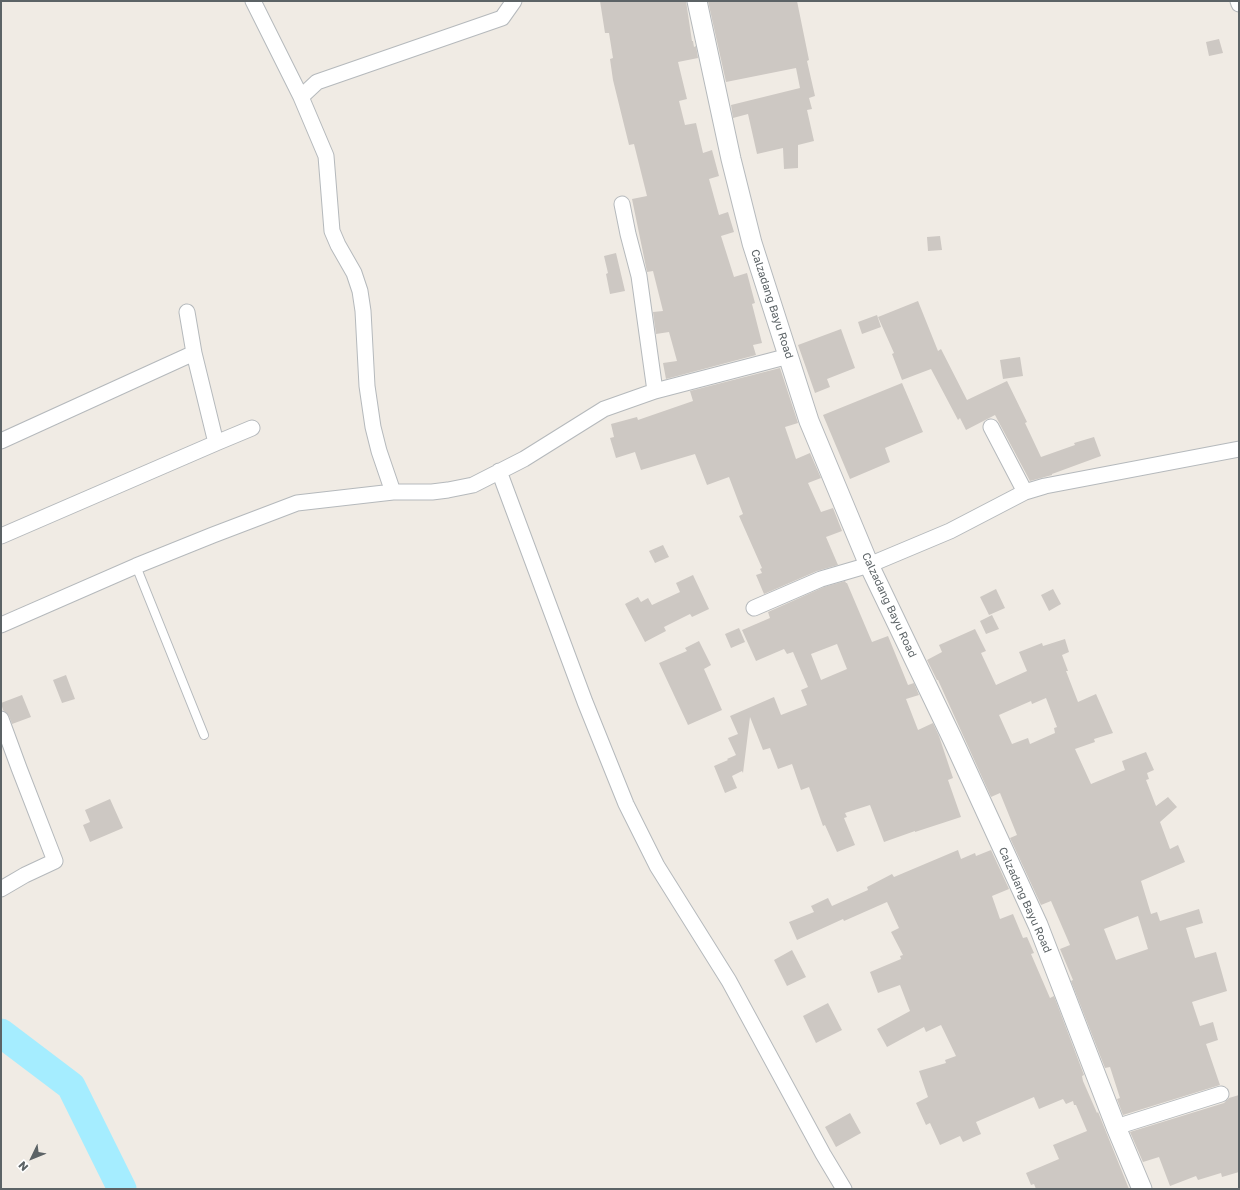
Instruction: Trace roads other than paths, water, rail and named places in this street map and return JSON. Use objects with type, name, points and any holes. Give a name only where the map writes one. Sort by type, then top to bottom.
[{"type":"street","points":[[253,1],[301,97],[326,156],[332,231],[354,274],[360,291],[363,311],[367,386],[373,427],[379,451],[393,492]]},
{"type":"street","points":[[301,97],[317,82],[502,18],[514,1]]},
{"type":"street","name":"Calzadang Bayu Road","points":[[697,1],[731,159],[752,244],[809,421],[869,565],[952,738],[1038,926],[1116,1127],[1142,1189]]},
{"type":"street","points":[[622,204],[639,276],[655,391]]},
{"type":"street","points":[[187,312],[194,353],[216,444]]},
{"type":"street","points":[[1,441],[194,353]]},
{"type":"street","points":[[1,625],[136,566],[297,503],[393,492],[411,493],[448,490],[473,485],[524,459],[604,409],[655,391],[789,356]]},
{"type":"street","points":[[991,427],[1025,492]]},
{"type":"street","points":[[1,536],[252,428]]},
{"type":"street","points":[[754,608],[821,579],[869,565],[950,531],[1025,492],[1046,486],[1239,449]]},
{"type":"street","points":[[499,471],[585,702],[626,804],[657,866],[729,982],[823,1154],[844,1189]]},
{"type":"street","points":[[1,719],[55,861],[25,875],[1,889]]},
{"type":"street","points":[[1116,1127],[1221,1094]]},
{"type":"lane","points":[[136,566],[204,734]]},
{"type":"waterway","points":[[1,1033],[71,1086],[122,1189]]}]
